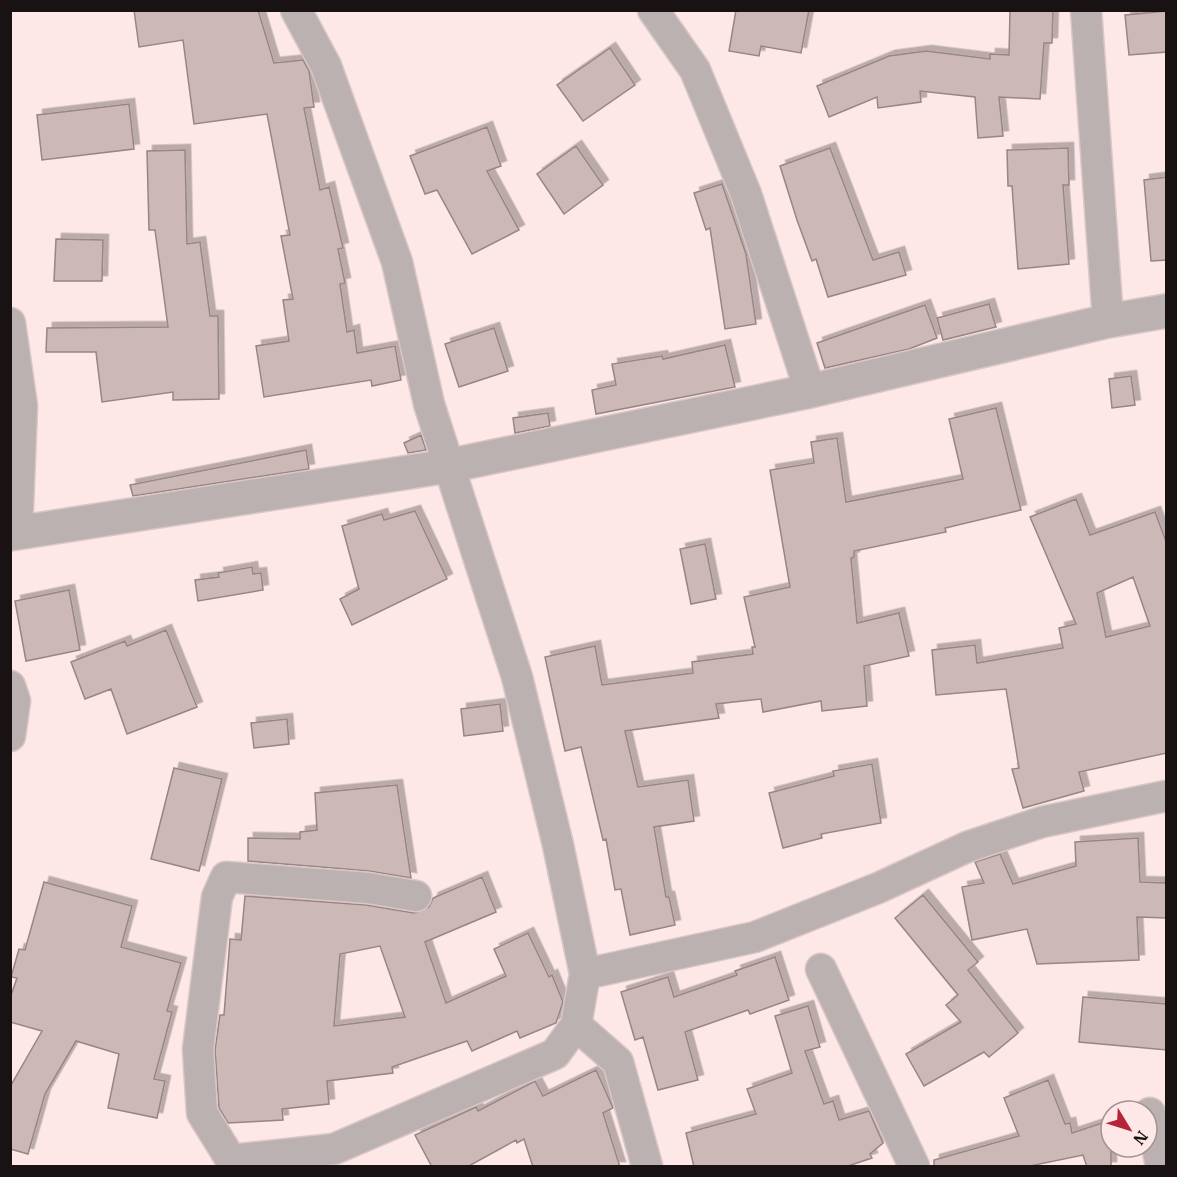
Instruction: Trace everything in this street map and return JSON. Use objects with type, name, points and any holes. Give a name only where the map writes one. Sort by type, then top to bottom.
[{"type":"street","points":[[296,10],[326,66],[397,262],[429,404],[517,677],[558,845],[585,974],[576,1026],[555,1054],[334,1149],[231,1160],[202,1113],[198,1049],[217,897],[226,877],[369,888],[416,896]]},
{"type":"street","points":[[653,10],[695,70],[742,183],[810,391]]},
{"type":"street","points":[[1086,10],[1108,321]]},
{"type":"street","points":[[10,323],[22,406],[14,533],[448,466],[810,391],[1108,321],[1167,311]]},
{"type":"street","points":[[10,686],[15,700],[10,736]]},
{"type":"street","points":[[585,974],[755,937],[878,888],[967,847],[1042,822],[1167,796]]},
{"type":"street","points":[[821,969],[914,1167]]},
{"type":"street","points":[[576,1026],[618,1062],[646,1167]]},
{"type":"building","points":[[134,10],[258,10],[274,63],[303,60],[309,71],[314,107],[304,108],[320,190],[329,187],[343,248],[338,249],[345,283],[340,284],[347,332],[354,330],[357,353],[395,346],[401,380],[372,386],[371,380],[264,397],[256,346],[289,341],[283,300],[293,299],[281,236],[290,235],[267,114],[194,124],[183,40],[139,47]]},
{"type":"building","points":[[736,10],[809,10],[801,53],[761,46],[759,56],[729,51]]},
{"type":"building","points":[[1010,10],[1053,10],[1052,43],[1044,43],[1040,99],[999,97],[1003,136],[978,138],[975,97],[920,91],[921,102],[878,108],[877,97],[829,117],[817,86],[889,56],[926,51],[990,59],[990,54],[1009,55]]},
{"type":"building","points":[[1167,11],[1167,52],[1129,55],[1125,15]]},
{"type":"building","points":[[610,48],[635,85],[583,121],[557,85]]},
{"type":"building","points":[[129,104],[134,149],[42,160],[37,115]]},
{"type":"building","points":[[487,127],[501,166],[487,171],[519,230],[472,254],[437,190],[425,194],[410,156]]},
{"type":"building","points":[[576,146],[603,185],[564,214],[537,174]]},
{"type":"building","points":[[830,148],[873,260],[899,252],[906,275],[828,297],[816,259],[812,261],[780,166]]},
{"type":"building","points":[[1068,148],[1069,185],[1063,185],[1069,264],[1018,269],[1012,186],[1008,186],[1007,150]]},
{"type":"building","points":[[185,150],[187,244],[200,242],[210,316],[218,316],[219,399],[173,400],[173,392],[102,402],[96,352],[46,352],[47,328],[168,327],[155,230],[149,230],[147,151]]},
{"type":"building","points":[[1167,177],[1167,260],[1151,261],[1144,180]]},
{"type":"building","points":[[722,184],[746,254],[756,324],[725,329],[710,228],[706,230],[694,193]]},
{"type":"building","points":[[56,239],[103,240],[102,281],[54,281]]},
{"type":"building","points":[[989,304],[996,327],[943,340],[937,318]]},
{"type":"building","points":[[925,305],[937,338],[909,349],[825,368],[817,343]]},
{"type":"building","points":[[494,328],[508,371],[459,387],[445,344]]},
{"type":"building","points":[[725,345],[735,387],[596,414],[592,390],[616,385],[612,364],[662,356],[663,359]]},
{"type":"building","points":[[1131,376],[1135,405],[1112,408],[1109,379]]},
{"type":"building","points":[[996,408],[1021,510],[945,528],[946,532],[854,551],[854,557],[851,558],[857,623],[899,613],[909,656],[864,666],[867,706],[822,711],[821,701],[763,712],[761,699],[716,704],[719,718],[625,731],[638,787],[688,780],[694,821],[654,827],[666,897],[669,897],[675,925],[630,935],[621,889],[615,890],[606,839],[603,840],[581,747],[565,751],[545,657],[595,646],[602,685],[693,673],[692,662],[753,654],[752,647],[755,647],[744,597],[790,587],[770,470],[814,463],[811,442],[837,438],[846,502],[963,479],[949,419]]},
{"type":"building","points":[[548,413],[550,426],[515,433],[513,418]]},
{"type":"building","points":[[421,435],[426,450],[408,453],[404,443]]},
{"type":"building","points":[[306,450],[309,469],[133,496],[130,485]]},
{"type":"building","points":[[1076,499],[1090,535],[1155,512],[1167,544],[1167,753],[1079,772],[1084,791],[1023,808],[1012,769],[1019,768],[1006,689],[936,695],[932,650],[975,645],[977,663],[1063,648],[1059,628],[1076,624],[1030,517]],"holes":[[[1133,577],[1150,626],[1106,637],[1097,593]]]},
{"type":"building","points":[[415,511],[447,579],[352,625],[340,599],[359,589],[342,526],[382,514],[384,520]]},
{"type":"building","points":[[705,544],[716,599],[691,604],[680,549]]},
{"type":"building","points":[[252,567],[253,574],[261,573],[263,590],[198,601],[195,580],[219,577],[218,573]]},
{"type":"building","points":[[69,590],[80,650],[26,661],[15,601]]},
{"type":"building","points":[[166,630],[197,707],[127,734],[111,689],[85,699],[71,662],[125,641],[127,646]]},
{"type":"building","points":[[500,704],[503,731],[464,736],[461,709]]},
{"type":"building","points":[[287,719],[289,744],[254,748],[251,723]]},
{"type":"building","points":[[872,764],[881,823],[821,834],[822,838],[783,848],[769,793],[834,776],[833,771]]},
{"type":"building","points":[[174,768],[222,779],[199,871],[151,859]]},
{"type":"building","points":[[397,785],[411,878],[369,871],[248,861],[248,838],[300,839],[300,832],[317,830],[315,793]]},
{"type":"building","points":[[1138,838],[1140,882],[1167,883],[1167,918],[1137,917],[1139,960],[1037,964],[1027,929],[972,940],[962,887],[984,883],[975,862],[1000,854],[1013,884],[1076,866],[1075,842]]},
{"type":"building","points":[[482,877],[496,912],[425,942],[446,1003],[506,976],[494,949],[528,933],[549,977],[552,975],[563,1002],[556,1023],[520,1038],[517,1031],[472,1051],[467,1041],[392,1067],[393,1073],[327,1081],[329,1104],[282,1109],[283,1120],[228,1123],[219,1108],[215,1050],[220,1015],[224,1015],[230,939],[241,940],[245,896],[366,905],[414,913],[429,907],[433,898]],"holes":[[[380,946],[405,1017],[334,1026],[340,954]]]},
{"type":"building","points":[[44,882],[132,906],[121,947],[181,963],[167,1011],[172,1012],[154,1079],[165,1081],[157,1118],[108,1108],[119,1054],[76,1041],[45,1094],[28,1154],[10,1149],[10,1087],[42,1031],[10,1022],[10,998],[17,978],[11,977],[19,949],[25,950]]},
{"type":"building","points":[[923,895],[978,962],[968,970],[1018,1033],[989,1057],[984,1052],[924,1086],[906,1054],[961,1022],[946,1005],[958,995],[895,918]]},
{"type":"building","points":[[775,957],[789,1000],[750,1014],[748,1010],[685,1032],[698,1080],[658,1090],[643,1037],[635,1040],[621,992],[668,977],[674,997],[737,975],[735,971]]},
{"type":"building","points":[[1083,997],[1167,1004],[1167,1050],[1079,1042]]},
{"type":"building","points":[[808,1006],[820,1047],[805,1051],[824,1104],[833,1101],[839,1120],[869,1111],[883,1143],[870,1154],[872,1158],[845,1167],[694,1167],[686,1133],[756,1114],[747,1089],[792,1073],[775,1016]]},
{"type":"building","points":[[596,1070],[613,1108],[603,1113],[620,1167],[533,1167],[524,1139],[517,1143],[516,1140],[467,1167],[432,1167],[415,1135],[476,1107],[478,1111],[535,1081],[543,1096]]},
{"type":"building","points":[[1048,1080],[1065,1124],[1070,1123],[1072,1133],[1099,1124],[1099,1159],[1111,1159],[1111,1167],[1087,1167],[1083,1155],[1025,1167],[934,1167],[934,1160],[1019,1136],[1004,1098]]}]
